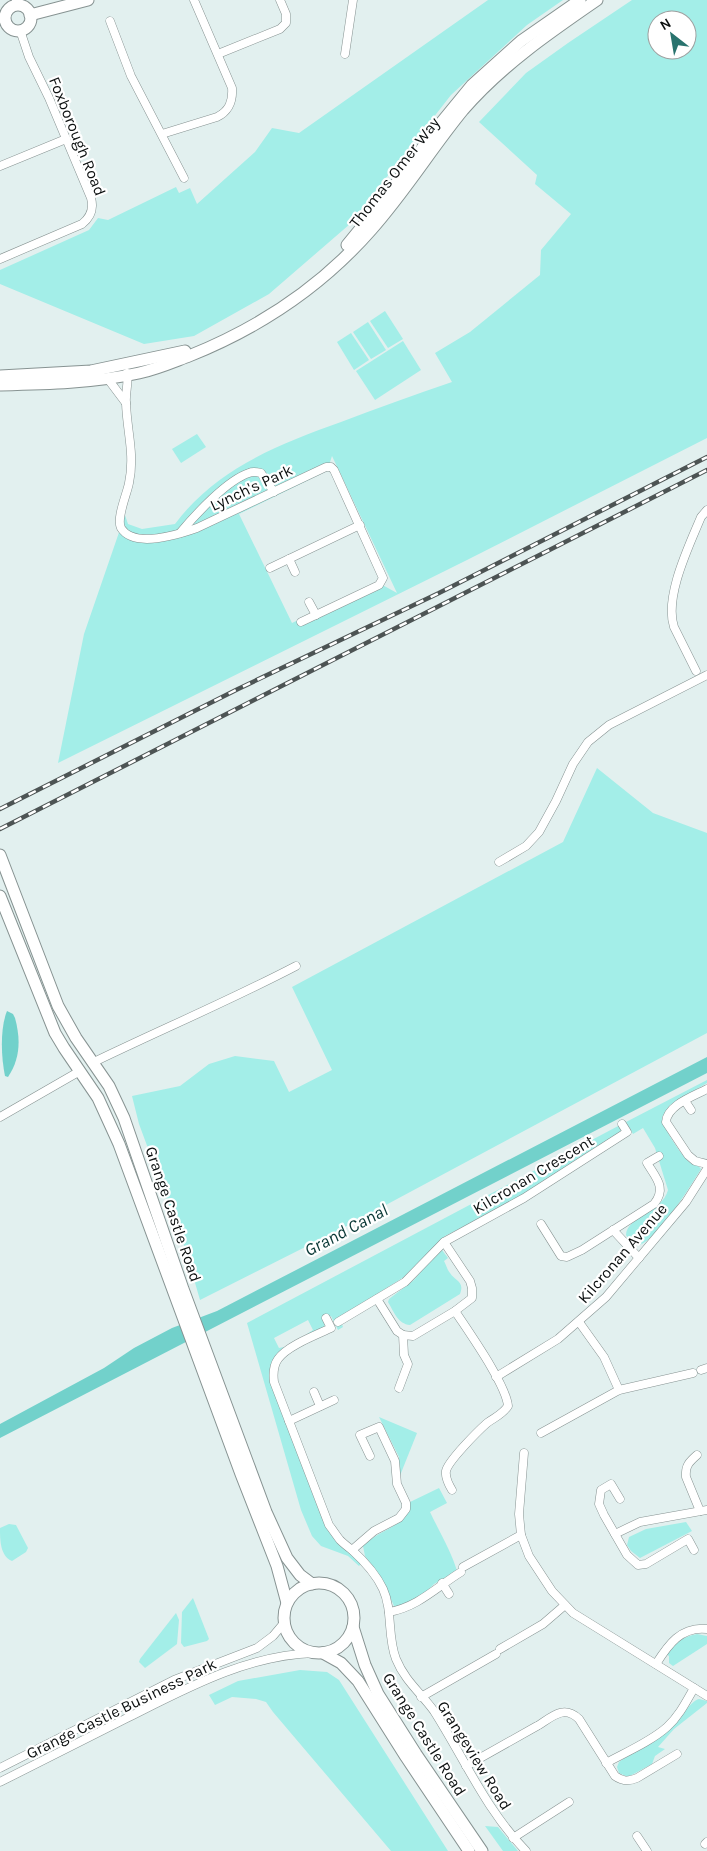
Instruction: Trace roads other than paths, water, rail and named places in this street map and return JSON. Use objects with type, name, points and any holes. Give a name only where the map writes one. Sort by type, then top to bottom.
[{"type":"main road","points":[[30,15],[88,0]]},
{"type":"main road","name":"Thomas Omer Way","points":[[0,376],[91,371],[178,353],[223,336],[272,309],[315,277],[341,253],[472,85],[521,42],[580,0]]},
{"type":"main road","name":"Thomas Omer Way","points":[[0,385],[108,379],[154,370],[225,341],[275,313],[345,258],[375,226],[447,130],[480,92],[527,49],[597,0]]},
{"type":"main road","points":[[16,2],[26,8],[30,15],[27,26],[20,30],[12,29],[2,20],[7,11],[16,2]]},
{"type":"main road","name":"Grange Castle Road","points":[[1,858],[58,1006],[92,1063],[109,1086],[124,1118],[179,1292]]},
{"type":"main road","name":"Grange Castle Road","points":[[0,896],[49,1020],[64,1048],[98,1098],[116,1139],[179,1292],[204,1360],[287,1558],[300,1575],[312,1584],[332,1585],[347,1597],[353,1609],[353,1627],[365,1665],[378,1694],[482,1851]]},
{"type":"main road","name":"Grange Castle Road","points":[[204,1360],[240,1474],[277,1566],[287,1602],[284,1611],[284,1623],[289,1637],[302,1649],[319,1653],[341,1663],[358,1681],[469,1851]]},
{"type":"main road","points":[[287,1602],[297,1592],[312,1584]]},
{"type":"main road","points":[[319,1653],[340,1646],[348,1639],[353,1627]]},
{"type":"street","points":[[162,134],[225,113],[230,106],[233,96],[232,88],[194,0]]},
{"type":"street","points":[[218,54],[280,29],[286,23],[286,14],[280,0]]},
{"type":"street","points":[[345,54],[353,0]]},
{"type":"street","points":[[110,20],[131,76],[184,178]]},
{"type":"street","name":"Foxborough Road","points":[[0,259],[82,224],[90,215],[92,205],[66,139],[29,56],[20,30]]},
{"type":"street","points":[[0,166],[66,139]]},
{"type":"street","points":[[120,365],[128,375],[126,403]]},
{"type":"street","points":[[108,379],[126,403]]},
{"type":"street","name":"Lynch's Park","points":[[126,403],[132,453],[129,482],[119,522],[126,533],[144,539],[179,534],[197,528],[326,467],[331,467],[360,525],[383,578],[382,582],[301,622]]},
{"type":"street","points":[[179,534],[215,496],[239,477],[251,472],[261,473],[274,492]]},
{"type":"street","points":[[696,672],[674,627],[672,607],[680,573],[698,526],[707,510]]},
{"type":"street","points":[[270,568],[360,525]]},
{"type":"street","points":[[289,559],[295,572]]},
{"type":"street","points":[[309,602],[316,615]]},
{"type":"street","points":[[499,862],[526,846],[539,832],[573,764],[588,742],[609,724],[707,675]]},
{"type":"street","points":[[92,1063],[217,1006],[296,966]]},
{"type":"street","points":[[0,1117],[80,1071]]},
{"type":"street","points":[[707,1089],[670,1111],[666,1122],[692,1159],[707,1164]]},
{"type":"street","points":[[685,1101],[690,1110]]},
{"type":"street","name":"Kilcronan Crescent","points":[[338,1322],[405,1282],[444,1242],[524,1198],[627,1132],[622,1124]]},
{"type":"street","points":[[542,1224],[560,1256],[567,1257],[582,1250],[654,1204],[659,1198],[660,1184],[647,1163],[658,1156]]},
{"type":"street","name":"Kilcronan Avenue","points":[[496,1377],[558,1339],[606,1297],[686,1202],[707,1169]]},
{"type":"street","points":[[612,1230],[639,1258]]},
{"type":"street","points":[[377,1299],[397,1330],[403,1335],[414,1336],[456,1311],[472,1298],[472,1288],[444,1242]]},
{"type":"street","points":[[452,1490],[446,1472],[451,1463],[478,1432],[499,1416],[508,1406],[496,1377],[456,1311]]},
{"type":"street","name":"Grangeview Road","points":[[326,1318],[331,1328],[290,1348],[277,1360],[273,1371],[274,1382],[329,1525],[341,1541],[364,1562],[382,1588],[389,1612],[390,1634],[395,1657],[405,1678],[433,1711],[488,1804],[513,1838],[526,1851]]},
{"type":"street","points":[[579,1322],[604,1357],[619,1390]]},
{"type":"street","points":[[400,1388],[408,1364],[404,1354],[403,1335]]},
{"type":"street","points":[[541,1433],[619,1390],[700,1370]]},
{"type":"street","points":[[314,1392],[320,1406]]},
{"type":"street","points":[[289,1421],[334,1400]]},
{"type":"street","points":[[352,1550],[374,1531],[399,1518],[406,1509],[406,1503],[396,1484],[395,1461],[379,1427],[360,1435],[370,1456]]},
{"type":"street","points":[[524,1452],[518,1514],[521,1535],[541,1576],[565,1606],[580,1617],[707,1696]]},
{"type":"street","points":[[615,1534],[640,1522],[704,1510],[685,1472],[689,1462],[697,1455]]},
{"type":"street","points":[[620,1499],[611,1484],[602,1490],[599,1497],[601,1510],[627,1555],[638,1565],[646,1564],[688,1539],[694,1550]]},
{"type":"street","points":[[389,1612],[401,1610],[417,1603],[462,1569],[521,1535]]},
{"type":"street","points":[[442,1583],[449,1594]]},
{"type":"street","points":[[422,1696],[543,1624],[565,1606]]},
{"type":"street","name":"Grange Castle Business Park","points":[[0,1768],[181,1677],[257,1648],[273,1636],[284,1623]]},
{"type":"street","points":[[656,1664],[668,1644],[676,1637],[690,1630],[707,1629]]},
{"type":"street","name":"Grange Castle Business Park","points":[[0,1782],[172,1695],[218,1675],[269,1659],[319,1653]]},
{"type":"street","points":[[606,1763],[655,1736],[667,1727],[677,1716],[694,1688]]},
{"type":"street","points":[[466,1766],[559,1713],[568,1712],[579,1719],[606,1763],[615,1776],[621,1780],[630,1781],[677,1754]]},
{"type":"street","points":[[513,1838],[569,1802]]},
{"type":"street","points":[[637,1836],[645,1850]]},
{"type":"railway","points":[[0,809],[238,689],[439,593],[707,457]]},
{"type":"railway","points":[[0,829],[707,470]]},
{"type":"water label","name":"Grand Canal","points":[[346,1230]]}]
